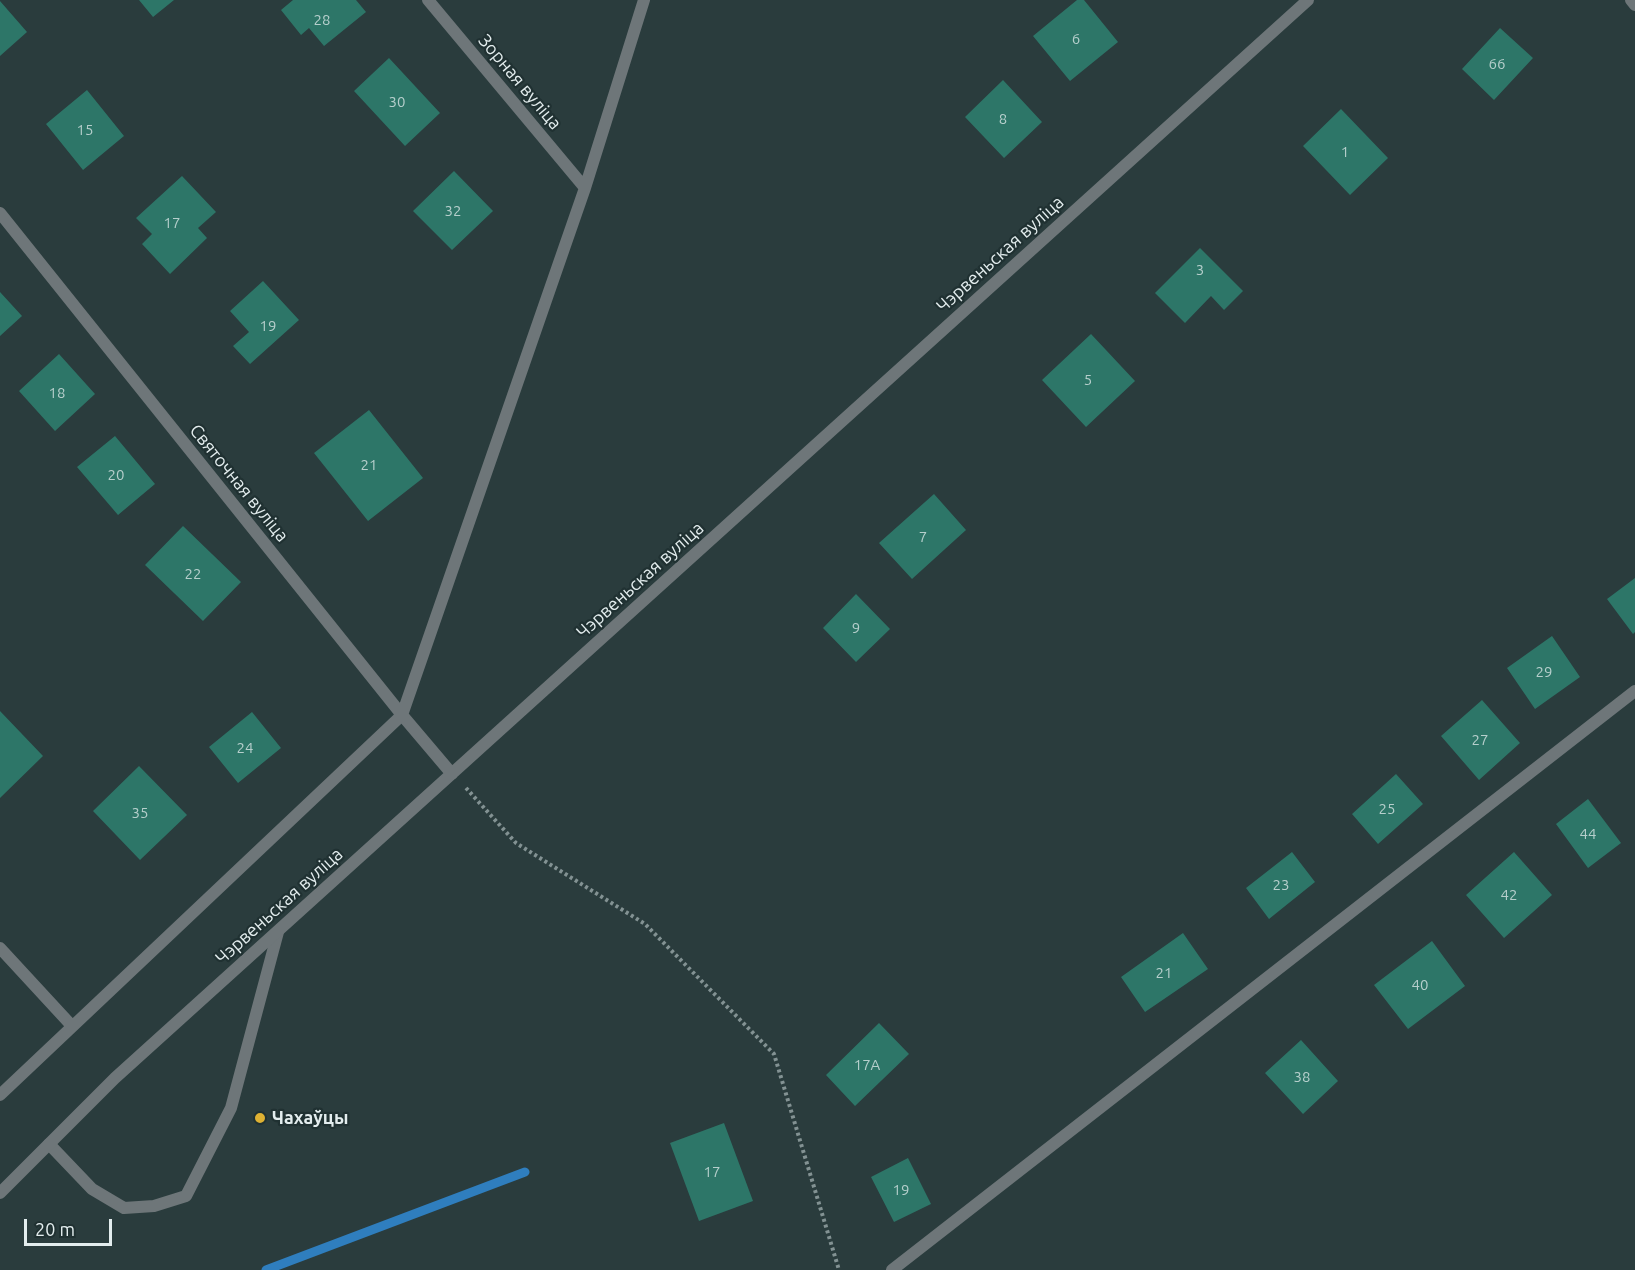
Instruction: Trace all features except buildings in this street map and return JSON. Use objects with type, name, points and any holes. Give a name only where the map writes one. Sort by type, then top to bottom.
[{"type":"street","name":"Зорная вуліца","points":[[428,0],[585,188]]},
{"type":"street","points":[[0,1095],[402,715],[585,188],[644,0]]},
{"type":"street","name":"Чэрвеньская вуліца","points":[[0,1193],[115,1078],[1308,0]]},
{"type":"street","points":[[1631,0],[1635,5]]},
{"type":"street","name":"Святочная вуліца","points":[[0,213],[402,715],[452,774]]},
{"type":"street","points":[[892,1270],[1635,691]]},
{"type":"street","points":[[49,1144],[92,1189],[124,1208],[154,1206],[186,1196],[231,1108],[278,932]]},
{"type":"street","points":[[0,948],[72,1026]]},
{"type":"path","points":[[452,774],[516,843],[645,924],[774,1054],[839,1270]]},
{"type":"waterway","points":[[266,1270],[525,1172]]},
{"type":"place","name":"Чахаўцы","points":[[260,1118]]}]
